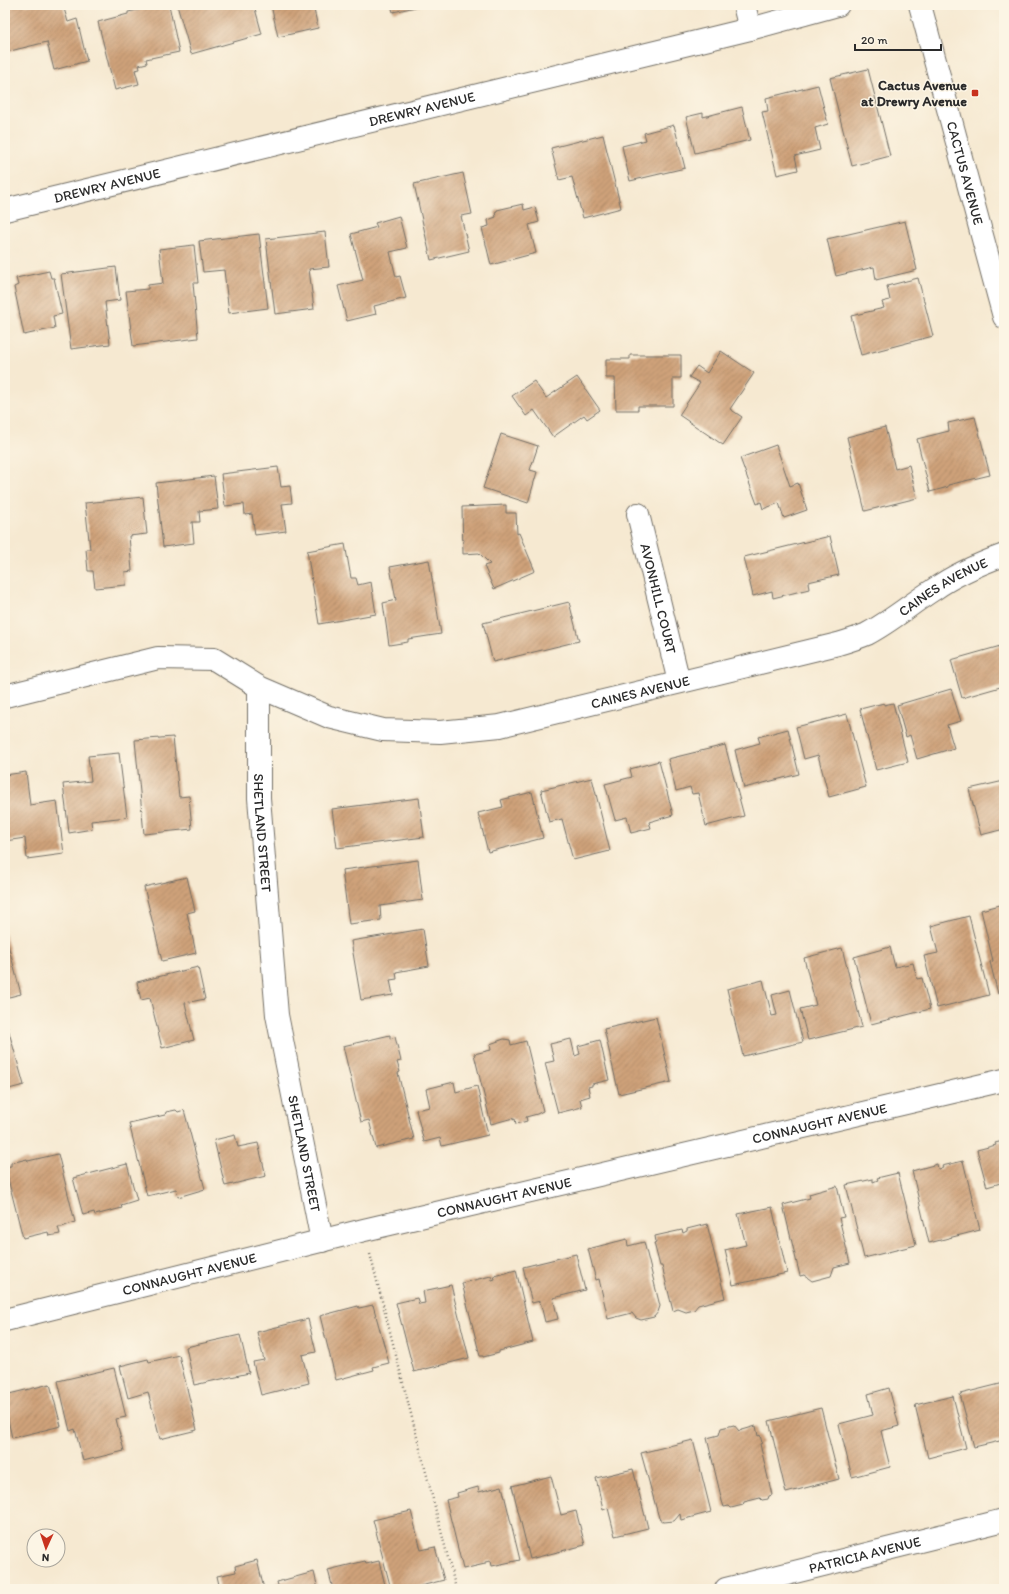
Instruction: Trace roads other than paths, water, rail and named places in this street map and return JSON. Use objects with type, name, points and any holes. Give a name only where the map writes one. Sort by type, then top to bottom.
[{"type":"street","points":[[744,5],[750,29]]},
{"type":"street","name":"DREWRY AVENUE","points":[[5,210],[750,29],[838,5]]},
{"type":"street","name":"CACTUS AVENUE","points":[[920,5],[1004,317]]},
{"type":"street","name":"AVONHILL COURT","points":[[638,514],[679,682]]},
{"type":"street","name":"CAINES AVENUE","points":[[259,687],[329,717],[383,730],[440,732],[500,726],[838,644],[866,634],[887,622],[952,578],[991,560],[1004,556]]},
{"type":"street","points":[[5,696],[158,658],[214,659],[259,687]]},
{"type":"street","name":"SHETLAND STREET","points":[[259,687],[259,798],[277,1015],[322,1241]]},
{"type":"street","name":"CONNAUGHT AVENUE","points":[[5,1320],[364,1230],[1004,1080]]},
{"type":"street","name":"PATRICIA AVENUE","points":[[726,1589],[1004,1520]]},
{"type":"place","name":"Cactus Avenue at Drewry Avenue","points":[[975,93]]}]
